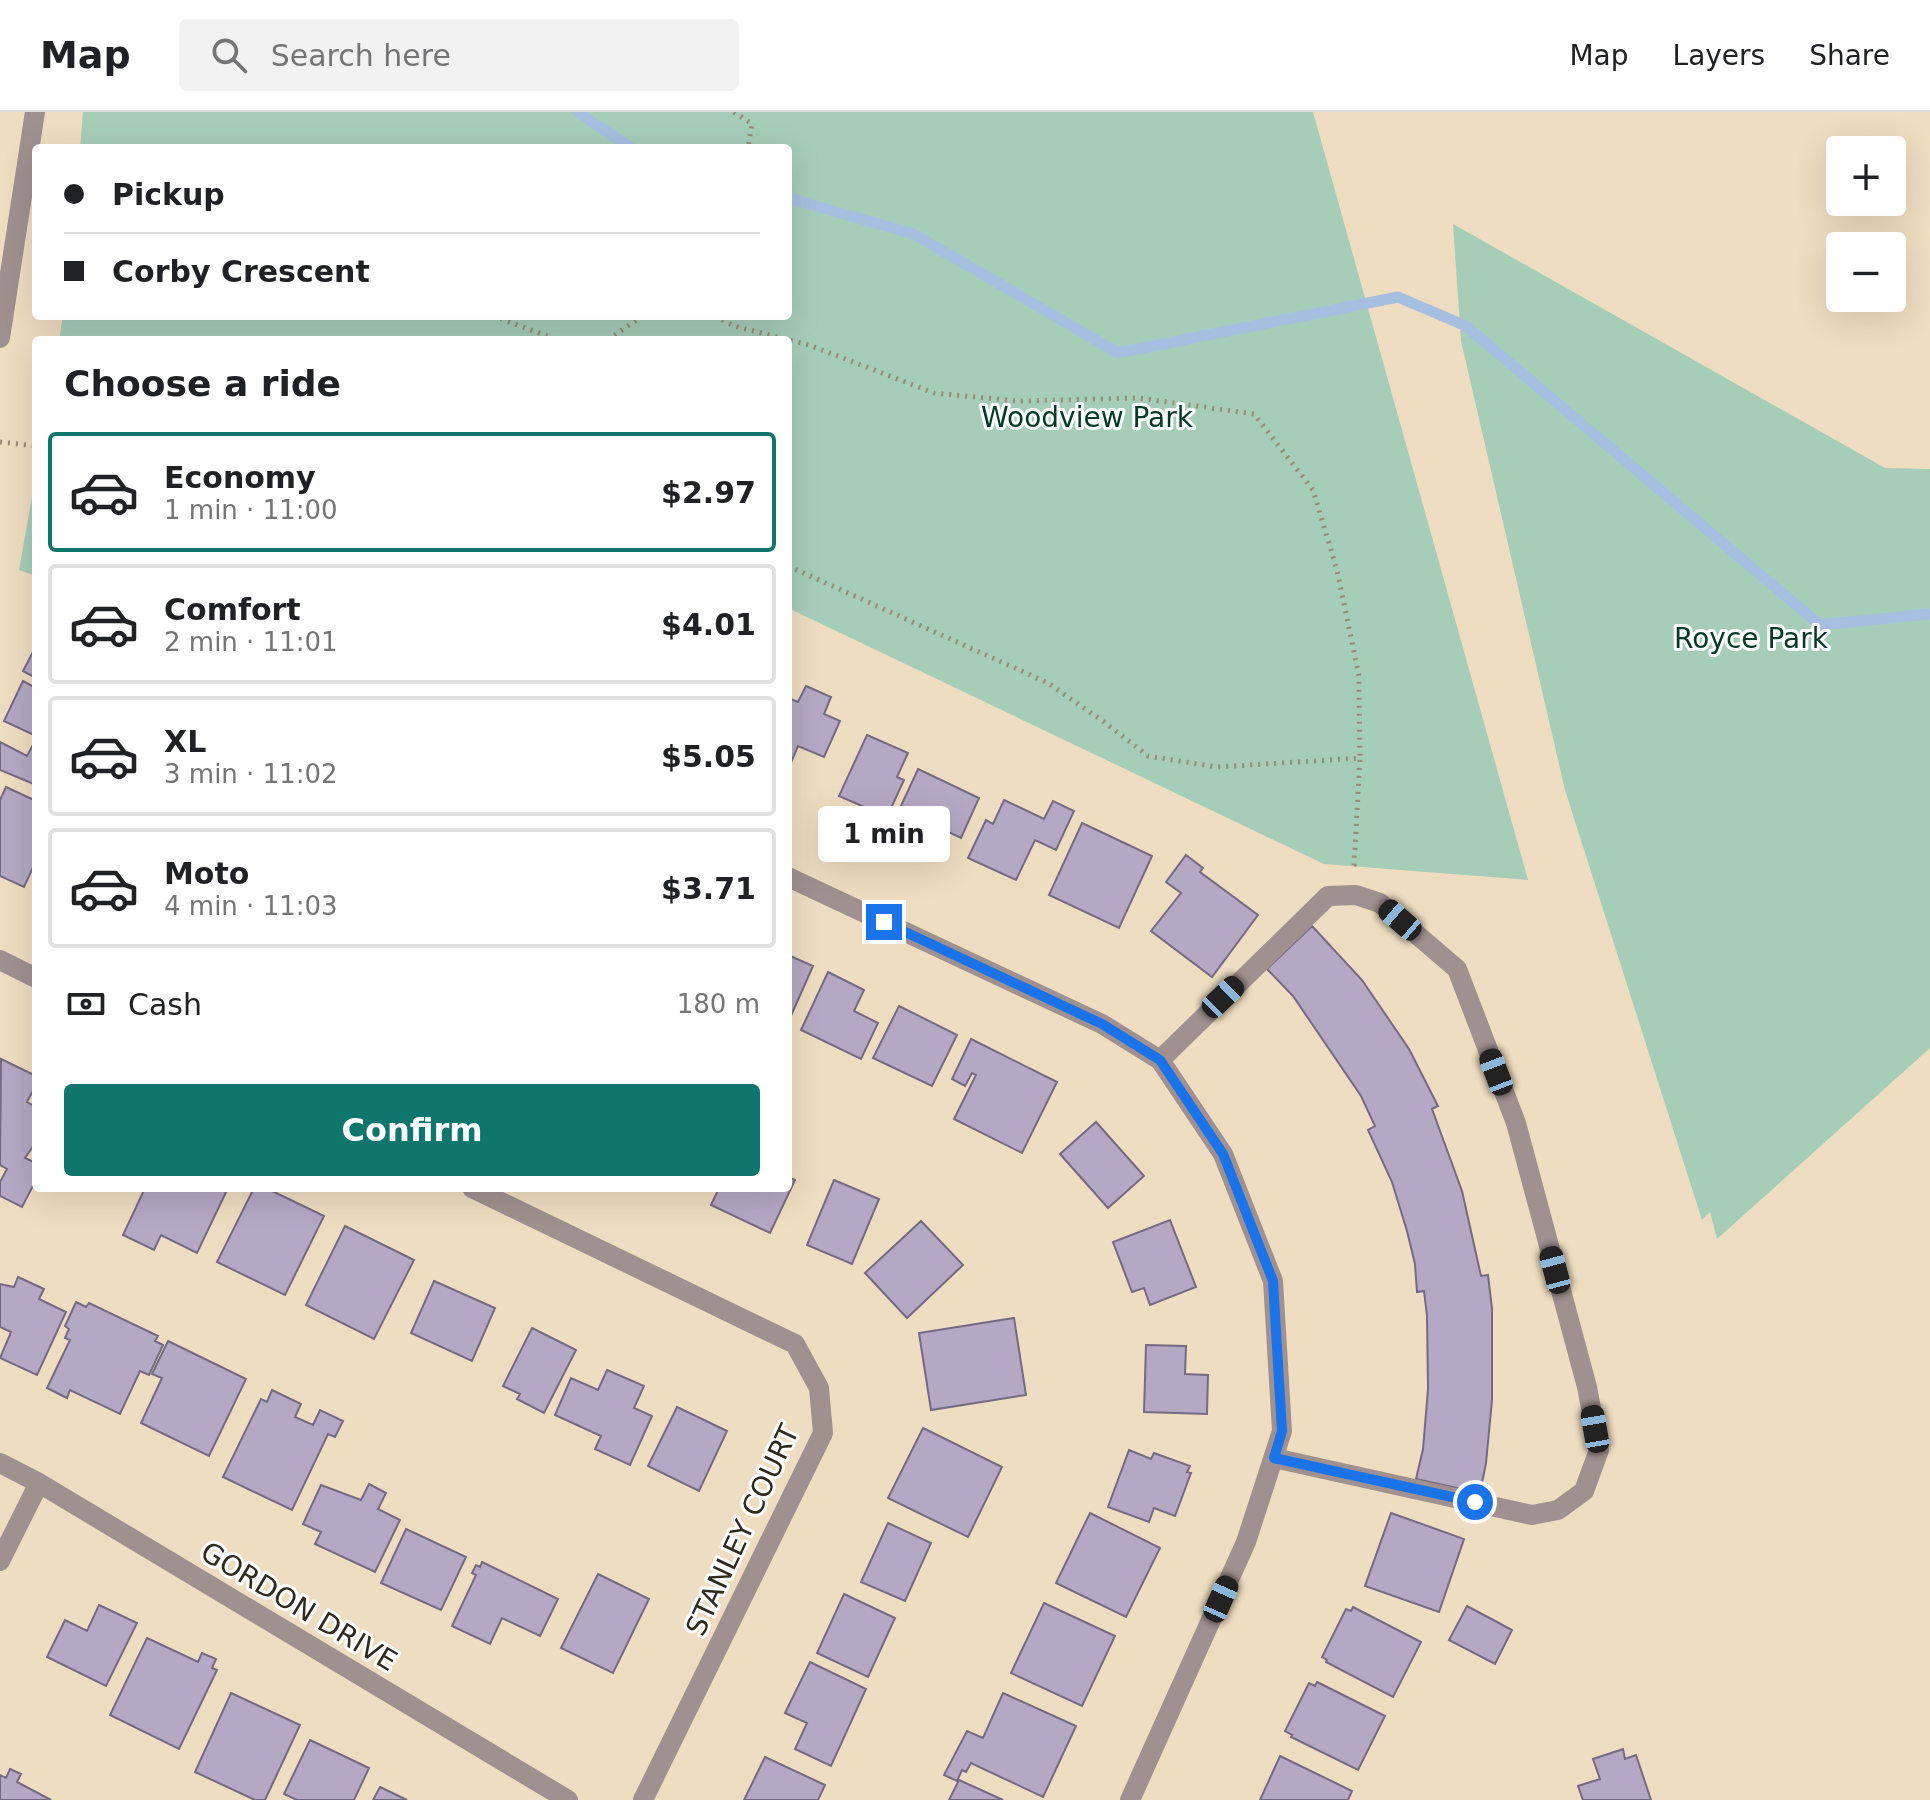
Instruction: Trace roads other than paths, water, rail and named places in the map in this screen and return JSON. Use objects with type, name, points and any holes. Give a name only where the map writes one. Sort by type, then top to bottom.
[{"type":"street","points":[[0,338],[35,112]]},
{"type":"street","points":[[792,879],[1102,1024],[1160,1060],[1223,1154],[1273,1281],[1282,1431],[1246,1542],[1130,1800]]},
{"type":"street","points":[[1160,1060],[1328,896],[1356,895],[1380,903],[1457,969],[1516,1123],[1587,1387],[1599,1450],[1584,1491],[1558,1510],[1532,1515],[1274,1458]]},
{"type":"street","points":[[0,960],[32,976]]},
{"type":"street","name":"STANLEY COURT","points":[[480,1192],[795,1344],[819,1388],[823,1433],[643,1800]]},
{"type":"street","name":"GORDON DRIVE","points":[[0,1463],[39,1483],[568,1800]]},
{"type":"street","points":[[0,1561],[39,1483]]},
{"type":"waterway","points":[[577,112],[626,144]]},
{"type":"waterway","points":[[792,199],[914,234],[1118,353],[1398,297],[1466,326],[1820,625],[1930,614]]},
{"type":"park label","name":"Woodview Park","points":[[1087,417]]},
{"type":"park label","name":"Royce Park","points":[[1751,638]]}]
